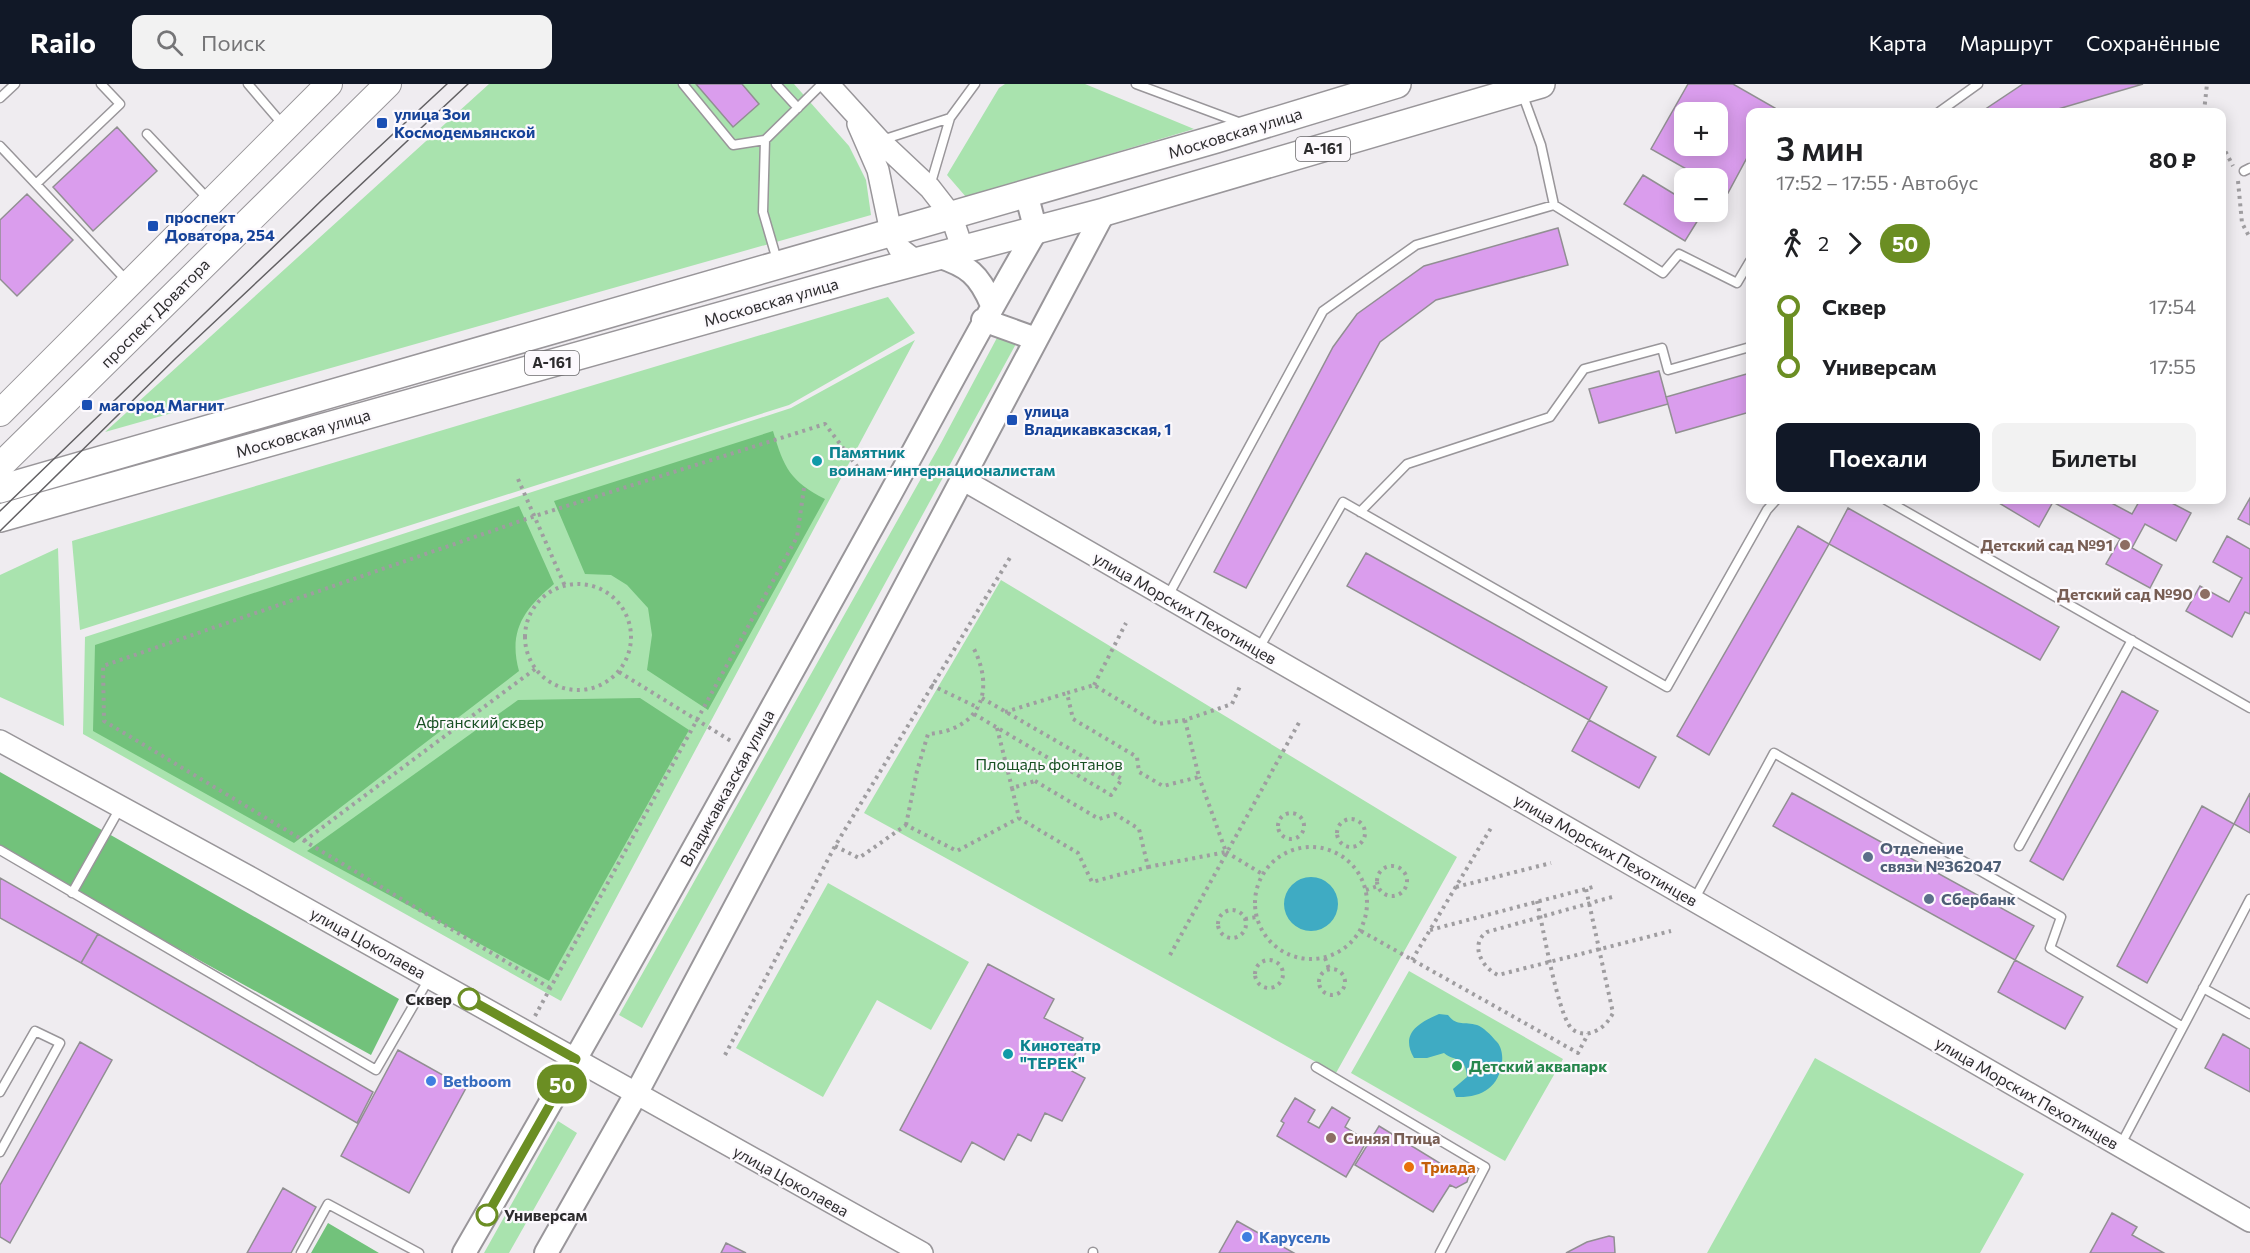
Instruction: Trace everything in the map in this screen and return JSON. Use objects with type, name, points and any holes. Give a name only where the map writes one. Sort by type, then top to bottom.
[{"type":"highway","name":"Московская улица","points":[[0,489],[779,266],[1397,84]]},
{"type":"highway","name":"Московская улица","points":[[0,519],[939,256],[1104,212],[1531,87]]},
{"type":"main road","points":[[0,413],[329,84]]},
{"type":"main road","name":"проспект Доватора","points":[[0,466],[388,84]]},
{"type":"main road","points":[[1026,193],[1036,231]]},
{"type":"main road","points":[[546,1253],[636,1094],[1104,212]]},
{"type":"main road","name":"Владикавказская улица","points":[[464,1253],[576,1059],[919,444],[988,312],[1036,231]]},
{"type":"main road","points":[[939,256],[969,269],[984,287],[988,312],[1036,339]]},
{"type":"street","points":[[828,84],[852,110],[880,141],[930,188],[951,215],[939,256],[899,248],[891,232],[878,170],[852,110]]},
{"type":"street","name":"улица Морских Пехотинцев","points":[[962,479],[2250,1221]]},
{"type":"street","name":"улица Цоколаева","points":[[0,741],[430,977],[922,1253]]},
{"type":"lane","points":[[0,98],[15,84]]},
{"type":"lane","points":[[36,184],[120,104],[101,84]]},
{"type":"lane","points":[[248,84],[285,126]]},
{"type":"lane","points":[[683,84],[733,145],[765,140],[822,84]]},
{"type":"lane","points":[[776,84],[798,108]]},
{"type":"lane","points":[[930,188],[950,118],[975,84]]},
{"type":"lane","points":[[1136,84],[1252,127]]},
{"type":"lane","points":[[1945,108],[1978,84]]},
{"type":"lane","points":[[1531,87],[1554,206],[1663,273],[1678,254],[1737,283],[1746,268]]},
{"type":"lane","points":[[880,141],[950,118]]},
{"type":"lane","points":[[147,134],[211,201]]},
{"type":"lane","points":[[765,140],[763,212],[779,266]]},
{"type":"lane","points":[[0,146],[129,284]]},
{"type":"lane","points":[[1168,597],[1323,311],[1416,245],[1554,206]]},
{"type":"lane","points":[[1360,512],[1407,464],[1550,417],[1584,369],[1662,348],[1668,370],[1746,348]]},
{"type":"lane","points":[[1258,650],[1343,502],[1667,687],[1772,504]]},
{"type":"lane","points":[[1893,504],[2250,708]]},
{"type":"lane","points":[[2019,846],[2132,640]]},
{"type":"lane","points":[[1694,901],[1774,753],[2061,917],[2050,948],[2183,1027]]},
{"type":"lane","points":[[72,892],[120,808]]},
{"type":"lane","points":[[0,850],[376,1070],[430,977]]},
{"type":"lane","points":[[2120,1146],[2250,899]]},
{"type":"lane","points":[[2203,988],[2250,1014]]},
{"type":"lane","points":[[0,1092],[35,1030],[60,1043],[0,1152]]},
{"type":"lane","points":[[1316,1067],[1485,1167],[1440,1253]]},
{"type":"lane","points":[[301,1253],[328,1204],[419,1253]]},
{"type":"path","points":[[2205,108],[2207,84]]},
{"type":"path","points":[[2226,152],[2237,173],[2242,223],[2250,238]]},
{"type":"path","points":[[550,988],[104,721],[103,666],[536,516],[825,424],[865,477]]},
{"type":"path","points":[[518,479],[565,586]]},
{"type":"path","points":[[535,1017],[796,537],[804,488]]},
{"type":"path","points":[[725,1055],[835,846],[1011,555]]},
{"type":"path","points":[[572,583],[597,586],[619,601],[631,624],[631,650],[619,672],[596,688],[574,691],[557,686],[535,669],[526,650],[525,631],[530,612],[545,594],[572,583]]},
{"type":"path","points":[[1005,712],[1094,685],[1126,622]]},
{"type":"path","points":[[835,846],[860,858],[906,825],[917,771],[928,734],[948,731],[974,714],[979,708],[982,698],[983,674],[973,647]]},
{"type":"path","points":[[304,841],[535,669]]},
{"type":"path","points":[[619,672],[732,741]]},
{"type":"path","points":[[1094,685],[1158,724],[1185,720],[1232,704],[1241,684]]},
{"type":"path","points":[[931,685],[979,708]]},
{"type":"path","points":[[1067,693],[1073,719],[1137,757],[1139,772],[1163,786],[1199,777]]},
{"type":"path","points":[[974,714],[1111,795],[1122,779],[982,698]]},
{"type":"path","points":[[1170,955],[1300,719]]},
{"type":"path","points":[[1185,720],[1199,777],[1226,852],[1264,874]]},
{"type":"path","points":[[997,728],[1018,818],[1078,853],[1092,882],[1148,867],[1226,852]]},
{"type":"path","points":[[1012,788],[1035,781],[1099,819],[1114,814],[1139,829],[1148,867]]},
{"type":"path","points":[[1288,813],[1298,814],[1303,821],[1303,831],[1293,839],[1287,838],[1278,830],[1279,820],[1288,813]]},
{"type":"path","points":[[906,825],[957,851],[1018,818]]},
{"type":"path","points":[[1348,819],[1359,822],[1364,829],[1361,843],[1352,848],[1343,844],[1338,838],[1339,825],[1348,819]]},
{"type":"path","points":[[1412,960],[1491,828]]},
{"type":"path","points":[[1293,839],[1296,849]]},
{"type":"path","points":[[1336,853],[1343,844]]},
{"type":"path","points":[[1316,847],[1336,853],[1359,873],[1366,890],[1368,905],[1361,931],[1348,947],[1326,958],[1314,960],[1295,958],[1281,951],[1263,932],[1256,917],[1255,900],[1258,884],[1277,858],[1296,849],[1316,847]]},
{"type":"path","points":[[1455,888],[1551,863]]},
{"type":"path","points":[[1388,866],[1400,868],[1406,876],[1405,887],[1395,896],[1387,895],[1378,886],[1378,875],[1388,866]]},
{"type":"path","points":[[1366,890],[1378,886]]},
{"type":"path","points":[[1430,930],[1593,887]]},
{"type":"path","points":[[1537,901],[1563,1010],[1571,1028],[1578,1033],[1589,1033],[1605,1024],[1613,1013],[1586,889]]},
{"type":"path","points":[[1612,897],[1487,932],[1482,935],[1477,948],[1488,971],[1498,975],[1671,931]]},
{"type":"path","points":[[1229,910],[1240,912],[1245,920],[1244,930],[1235,938],[1228,937],[1219,929],[1219,918],[1229,910]]},
{"type":"path","points":[[1245,920],[1256,917]]},
{"type":"path","points":[[1361,931],[1578,1053],[1589,1033]]},
{"type":"path","points":[[1277,961],[1281,951]]},
{"type":"path","points":[[1326,958],[1329,969]]},
{"type":"path","points":[[1264,960],[1277,961],[1283,969],[1282,980],[1271,988],[1263,987],[1256,979],[1255,969],[1264,960]]},
{"type":"path","points":[[1329,969],[1339,971],[1344,977],[1344,987],[1335,995],[1328,994],[1320,986],[1321,974],[1329,969]]},
{"type":"green space","points":[[489,84],[794,84],[849,146],[866,180],[871,215],[105,432]]},
{"type":"green space","points":[[1005,84],[1085,84],[1194,129],[966,197],[947,175],[999,88]]},
{"type":"green space","points":[[888,297],[915,333],[789,405],[80,630],[72,541]]},
{"type":"green space","points":[[999,334],[1017,342],[642,1028],[619,1015],[941,443]]},
{"type":"green space","name":"Афганский сквер","points":[[915,340],[561,1001],[83,734],[85,637],[791,408]]},
{"type":"green space","points":[[773,431],[781,455],[790,472],[804,486],[825,499],[708,710],[647,670],[652,635],[648,608],[627,585],[611,575],[585,574],[554,501]]},
{"type":"green space","points":[[519,506],[554,584],[534,603],[521,622],[516,644],[519,671],[294,843],[93,731],[95,645]]},
{"type":"green space","points":[[58,548],[64,726],[0,697],[0,575]]},
{"type":"green space","name":"Площадь фонтанов","points":[[1001,580],[1457,857],[1336,1073],[864,813]]},
{"type":"green space","points":[[640,698],[689,730],[549,981],[307,851],[518,700]]},
{"type":"green space","points":[[0,772],[399,999],[371,1055],[0,850]]},
{"type":"green space","points":[[828,883],[969,962],[931,1030],[877,1000],[823,1097],[736,1048]]},
{"type":"green space","name":"Детский аквапарк","points":[[1409,971],[1563,1059],[1505,1161],[1351,1073]]},
{"type":"green space","points":[[1815,1058],[2024,1174],[1980,1253],[1707,1253]]},
{"type":"green space","points":[[558,1121],[577,1133],[509,1253],[484,1253]]},
{"type":"green space","points":[[328,1223],[379,1253],[311,1253]]},
{"type":"water","points":[[1306,877],[1316,877],[1330,885],[1336,894],[1338,904],[1336,914],[1330,923],[1316,931],[1306,931],[1289,919],[1284,909],[1284,899],[1296,882]]},
{"type":"water","points":[[1439,1014],[1448,1015],[1458,1022],[1479,1026],[1499,1044],[1502,1056],[1500,1071],[1493,1085],[1487,1090],[1473,1096],[1456,1097],[1453,1089],[1467,1077],[1462,1062],[1444,1053],[1427,1058],[1414,1058],[1409,1042],[1413,1030],[1424,1021]]},
{"type":"building","points":[[696,84],[742,84],[759,104],[733,127]]},
{"type":"building","points":[[1688,84],[1733,84],[1775,108],[1746,108],[1746,159],[1728,193],[1728,168],[1684,168],[1651,149],[1674,109],[1674,156],[1728,156],[1728,102],[1678,102]]},
{"type":"building","points":[[2023,84],[2143,84],[2062,108],[1987,108]]},
{"type":"building","points":[[117,127],[157,171],[93,231],[53,187]]},
{"type":"building","points":[[1643,175],[1674,194],[1674,222],[1697,222],[1685,241],[1624,204]]},
{"type":"building","points":[[27,194],[73,240],[17,296],[0,279],[0,220]]},
{"type":"building","points":[[1558,228],[1568,265],[1436,300],[1380,342],[1246,588],[1214,572],[1333,347],[1357,314],[1424,266]]},
{"type":"building","points":[[1659,371],[1668,404],[1599,423],[1589,389]]},
{"type":"building","points":[[1746,374],[1746,413],[1676,433],[1666,397]]},
{"type":"building","points":[[2250,498],[2250,525],[2238,519]]},
{"type":"building","name":"Детский сад №91","points":[[2001,504],[2052,504],[2039,527]]},
{"type":"building","name":"Детский сад №91","points":[[2057,504],[2113,504],[2132,514],[2138,504],[2174,504],[2191,513],[2176,541],[2145,524],[2132,548],[2162,565],[2150,588],[2106,564],[2120,539]]},
{"type":"building","points":[[1848,508],[2059,627],[2040,660],[1829,544]]},
{"type":"building","points":[[1798,526],[1829,544],[1709,755],[1677,736]]},
{"type":"building","name":"Детский сад №90","points":[[2227,536],[2250,549],[2250,614],[2245,612],[2232,637],[2186,611],[2200,586],[2229,602],[2242,578],[2213,562]]},
{"type":"building","points":[[1366,553],[1607,687],[1589,720],[1347,586]]},
{"type":"building","points":[[2122,691],[2158,711],[2063,880],[2030,861]]},
{"type":"building","points":[[1589,720],[1656,757],[1639,788],[1572,751]]},
{"type":"building","points":[[1792,793],[2034,926],[2015,960],[1773,826]]},
{"type":"building","points":[[2250,793],[2250,833],[2234,824]]},
{"type":"building","points":[[2202,806],[2234,824],[2147,983],[2117,966]]},
{"type":"building","points":[[0,878],[98,934],[81,963],[0,918]]},
{"type":"building","points":[[98,934],[373,1092],[357,1123],[81,963]]},
{"type":"building","points":[[2015,960],[2083,997],[2065,1029],[1998,992]]},
{"type":"building","name":"Кинотеатр \"ТЕРЕК\"","points":[[988,964],[1054,999],[1044,1018],[1083,1038],[1068,1069],[1085,1078],[1062,1121],[1045,1113],[1031,1141],[1018,1134],[1004,1160],[972,1142],[961,1162],[900,1130]]},
{"type":"building","points":[[2223,1034],[2250,1049],[2250,1092],[2205,1068]]},
{"type":"building","points":[[80,1042],[112,1060],[10,1243],[0,1237],[0,1185]]},
{"type":"building","points":[[398,1050],[466,1088],[409,1193],[341,1156]]},
{"type":"building","points":[[1295,1098],[1315,1110],[1308,1122],[1319,1128],[1332,1107],[1350,1118],[1345,1127],[1367,1141],[1346,1177],[1277,1136],[1284,1123],[1281,1121]]},
{"type":"building","points":[[1379,1126],[1446,1167],[1458,1165],[1465,1169],[1469,1175],[1467,1182],[1456,1188],[1450,1185],[1433,1212],[1355,1165]]},
{"type":"building","points":[[283,1188],[316,1207],[291,1253],[247,1253]]},
{"type":"building","points":[[2112,1213],[2137,1227],[2132,1235],[2164,1253],[2090,1253]]},
{"type":"building","name":"Карусель","points":[[1237,1221],[1294,1253],[1219,1253]]},
{"type":"building","points":[[1609,1236],[1614,1237],[1615,1253],[1566,1253],[1587,1242]]},
{"type":"building","points":[[726,1243],[746,1253],[721,1253]]},
{"type":"tram line","points":[[0,511],[323,199],[447,84]]},
{"type":"tram line","points":[[0,531],[176,358],[468,84]]},
{"type":"bus line","name":"50","points":[[469,999],[576,1059],[487,1215]]},
{"type":"place","name":"улица Зои Космодемьянской","points":[[382,123]]},
{"type":"place","name":"проспект Доватора, 254","points":[[153,226]]},
{"type":"place","name":"магород Магнит","points":[[87,405]]},
{"type":"place","name":"улица Владикавказская, 1","points":[[1012,420]]},
{"type":"place","name":"Памятник воинам-интернационалистам","points":[[817,461]]},
{"type":"place","name":"Детский сад №91","points":[[2125,545]]},
{"type":"place","name":"Детский сад №90","points":[[2205,594]]},
{"type":"place","name":"Отделение связи №362047","points":[[1868,857]]},
{"type":"place","name":"Сбербанк","points":[[1929,899]]},
{"type":"place","name":"Сквер","points":[[469,999]]},
{"type":"place","name":"Кинотеатр \"ТЕРЕК\"","points":[[1008,1054]]},
{"type":"place","name":"Детский аквапарк","points":[[1457,1066]]},
{"type":"place","name":"Betboom","points":[[431,1081]]},
{"type":"place","name":"Синяя Птица","points":[[1331,1138]]},
{"type":"place","name":"Триада","points":[[1409,1167]]},
{"type":"place","name":"Универсам","points":[[487,1215]]},
{"type":"place","name":"Карусель","points":[[1247,1237]]}]
